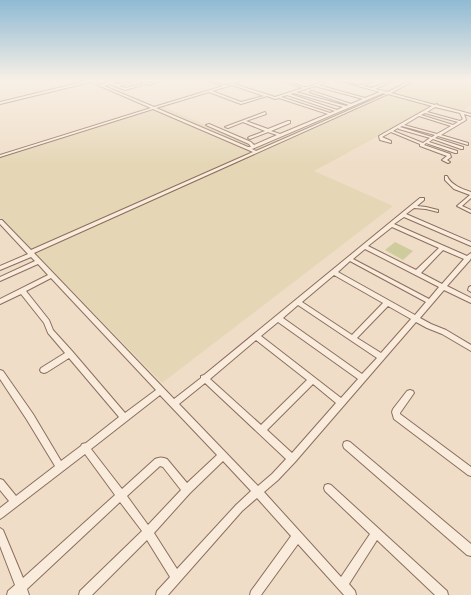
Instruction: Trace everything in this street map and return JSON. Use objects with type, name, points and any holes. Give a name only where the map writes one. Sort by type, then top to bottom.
[{"type":"street","points":[[0,156],[151,109]]},
{"type":"street","points":[[155,109],[250,148],[256,152]]},
{"type":"street","points":[[315,109],[331,114]]},
{"type":"street","points":[[334,109],[338,110]]},
{"type":"street","points":[[250,148],[341,109]]},
{"type":"street","points":[[0,268],[353,109]]},
{"type":"street","points":[[390,142],[380,138],[431,109]]},
{"type":"street","points":[[434,109],[460,122]]},
{"type":"street","points":[[448,109],[471,115]]},
{"type":"street","points":[[434,112],[460,122]]},
{"type":"street","points":[[460,122],[461,112]]},
{"type":"street","points":[[227,127],[265,113]]},
{"type":"street","points":[[421,115],[460,122]]},
{"type":"street","points":[[421,115],[460,122]]},
{"type":"street","points":[[421,115],[441,124]]},
{"type":"street","points":[[243,121],[280,136]]},
{"type":"street","points":[[250,138],[288,122]]},
{"type":"street","points":[[406,122],[467,144]]},
{"type":"street","points":[[448,162],[444,160],[449,157],[449,155],[422,146],[432,138],[460,122]]},
{"type":"street","points":[[208,125],[250,143],[250,148]]},
{"type":"street","points":[[402,125],[439,134]]},
{"type":"street","points":[[397,127],[462,148]]},
{"type":"street","points":[[390,131],[456,152]]},
{"type":"street","points":[[446,177],[452,186],[471,195],[459,206],[471,212]]},
{"type":"street","points":[[174,404],[404,216],[422,199]]},
{"type":"street","points":[[414,207],[436,211]]},
{"type":"street","points":[[404,216],[471,244]]},
{"type":"street","points":[[0,221],[257,491],[351,595]]},
{"type":"street","points":[[161,595],[239,508],[275,477],[292,459],[469,257],[442,248],[392,225]]},
{"type":"street","points":[[366,247],[471,301]]},
{"type":"street","points":[[417,273],[442,248]]},
{"type":"street","points":[[350,260],[430,302]]},
{"type":"street","points":[[0,279],[39,261]]},
{"type":"street","points":[[334,272],[387,303],[429,326],[444,332],[471,348]]},
{"type":"street","points":[[0,302],[52,275]]},
{"type":"street","points":[[22,291],[46,322],[50,331],[125,418]]},
{"type":"street","points":[[298,302],[381,357]]},
{"type":"street","points":[[353,338],[387,303]]},
{"type":"street","points":[[278,318],[362,378]]},
{"type":"street","points":[[256,336],[341,402]]},
{"type":"street","points":[[44,370],[70,353]]},
{"type":"street","points":[[0,372],[30,417],[60,467]]},
{"type":"street","points":[[204,378],[292,459]]},
{"type":"street","points":[[261,430],[312,380]]},
{"type":"street","points":[[0,514],[85,447],[161,390]]},
{"type":"street","points":[[410,393],[396,412],[397,416],[471,472]]},
{"type":"street","points":[[347,445],[471,551]]},
{"type":"street","points":[[85,447],[148,532],[176,577]]},
{"type":"street","points":[[84,595],[148,532],[187,490],[223,456]]},
{"type":"street","points":[[12,595],[22,591],[160,461],[166,464],[187,490]]},
{"type":"street","points":[[0,484],[15,502]]},
{"type":"street","points":[[328,488],[442,595]]},
{"type":"street","points":[[0,533],[22,591]]},
{"type":"street","points":[[342,585],[376,533]]},
{"type":"street","points":[[257,594],[297,537]]},
{"type":"shaded area","points":[[153,109],[168,109],[256,147],[343,109],[429,109],[314,171],[393,206],[162,383],[0,217],[0,157]]},
{"type":"shaded area","points":[[452,109],[466,109],[465,112]]},
{"type":"shaded area","points":[[395,242],[413,251],[403,260],[385,250]]}]
